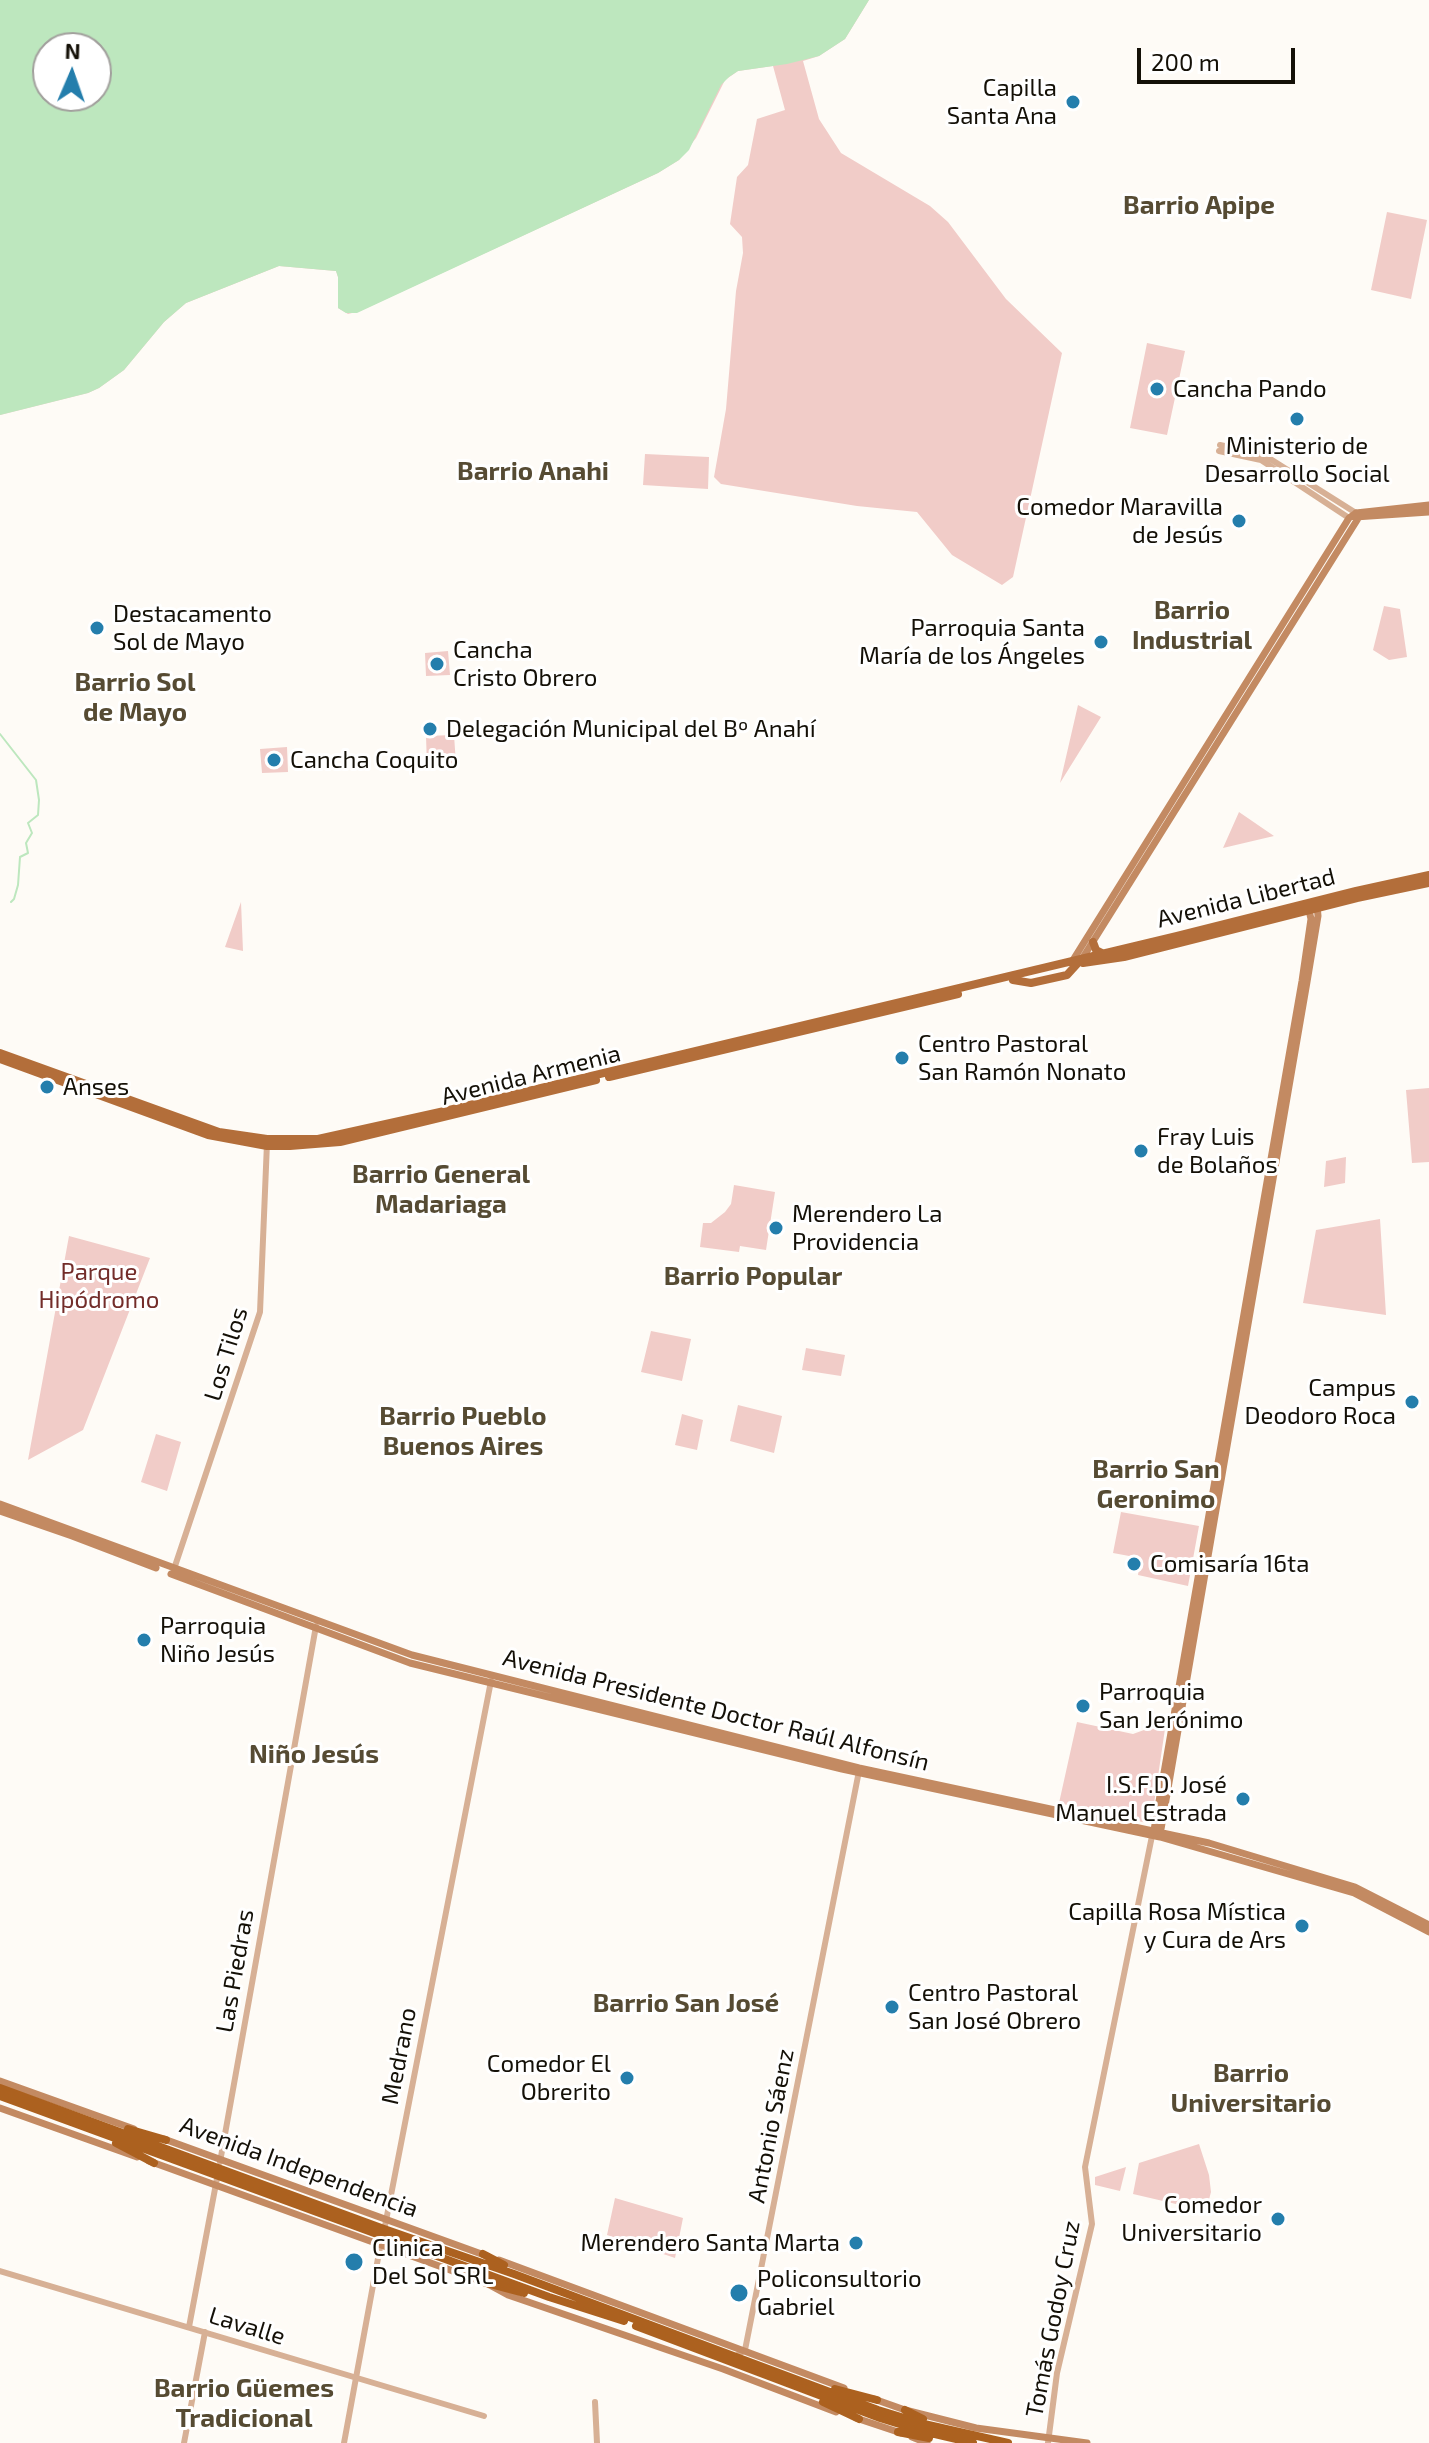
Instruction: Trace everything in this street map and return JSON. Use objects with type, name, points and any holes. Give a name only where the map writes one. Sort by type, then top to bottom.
[{"type":"highway","points":[[0,2082],[39,2103]]},
{"type":"highway","name":"Avenida Independencia","points":[[0,2088],[84,2122]]},
{"type":"highway","name":"Avenida Independencia","points":[[0,2096],[219,2168],[549,2297],[620,2320],[880,2418],[973,2443]]},
{"type":"highway","points":[[84,2122],[166,2140]]},
{"type":"highway","points":[[84,2122],[154,2163]]},
{"type":"highway","name":"Avenida Independencia","points":[[383,2233],[544,2285],[729,2362],[768,2370],[878,2410],[1008,2443]]},
{"type":"highway","points":[[483,2254],[544,2285]]},
{"type":"highway","points":[[486,2283],[549,2297]]},
{"type":"highway","points":[[768,2370],[877,2400]]},
{"type":"highway","points":[[779,2381],[859,2419]]},
{"type":"highway","points":[[905,2410],[966,2434]]},
{"type":"highway","points":[[898,2432],[959,2443]]},
{"type":"main road","points":[[1077,961],[1355,516],[1429,505]]},
{"type":"main road","points":[[1355,516],[1429,512]]},
{"type":"main road","points":[[1077,961],[1093,942],[1355,516]]},
{"type":"main road","name":"Avenida Libertad","points":[[1077,961],[1124,957],[1429,875]]},
{"type":"main road","name":"Avenida Libertad","points":[[1077,961],[1429,883]]},
{"type":"main road","points":[[1157,1834],[1313,908]]},
{"type":"main road","points":[[1093,942],[1096,950],[1105,954]]},
{"type":"main road","name":"Avenida Armenia","points":[[0,1059],[208,1135],[290,1146],[340,1142],[1013,980],[1031,983],[1067,975],[1077,961]]},
{"type":"main road","name":"Avenida Armenia","points":[[267,1142],[318,1139],[370,1128],[1077,961]]},
{"type":"main road","name":"Avenida Presidente Doctor Raúl Alfonsín","points":[[0,1504],[317,1625]]},
{"type":"main road","name":"Avenida Presidente Doctor Raúl Alfonsín","points":[[0,1511],[317,1625],[514,1689],[859,1770],[1157,1834],[1355,1887],[1426,1923]]},
{"type":"main road","name":"Avenida Presidente Doctor Raúl Alfonsín","points":[[491,1680],[859,1770]]},
{"type":"main road","name":"Avenida Presidente Doctor Raúl Alfonsín","points":[[1157,1834],[1354,1893],[1429,1932]]},
{"type":"main road","name":"Avenida Independencia","points":[[0,2082],[166,2140],[219,2168]]},
{"type":"main road","name":"Avenida Independencia","points":[[0,2108],[216,2187],[383,2233],[483,2254],[905,2410],[976,2428],[1048,2441],[1087,2443]]},
{"type":"main road","name":"Avenida Independencia","points":[[383,2233],[508,2295],[729,2362],[859,2419],[927,2443]]},
{"type":"street","points":[[1220,448],[1264,455],[1355,516]]},
{"type":"street","name":"Los Tilos","points":[[174,1570],[260,1312],[267,1142]]},
{"type":"street","name":"Las Piedras","points":[[189,2327],[317,1625]]},
{"type":"street","name":"Medrano","points":[[344,2443],[491,1680]]},
{"type":"street","name":"Antonio Sáenz","points":[[745,2350],[859,1770]]},
{"type":"street","name":"Tomás Godoy Cruz","points":[[1048,2441],[1057,2373],[1092,2224],[1085,2167],[1157,1834]]},
{"type":"street","name":"Lavalle","points":[[0,2271],[484,2416]]},
{"type":"street","points":[[184,2443],[205,2332]]},
{"type":"street","points":[[729,2362],[745,2350]]},
{"type":"street","points":[[595,2402],[597,2443]]},
{"type":"green space","points":[[869,0],[845,39],[819,56],[803,61],[819,119],[841,153],[930,206],[948,222],[1006,299],[1062,353],[1013,577],[1002,585],[952,555],[917,512],[857,506],[721,484],[714,477],[726,409],[736,291],[743,253],[742,237],[730,224],[737,177],[748,165],[757,119],[785,110],[773,66],[738,71],[725,80],[696,138],[679,160],[658,173],[360,311],[348,314],[338,308],[336,271],[279,266],[186,303],[164,322],[124,370],[99,388],[0,415],[0,205]]},
{"type":"green space","points":[[1387,212],[1427,220],[1411,299],[1371,290]]},
{"type":"green space","name":"Cancha Pando","points":[[1147,343],[1185,351],[1167,435],[1130,428]]},
{"type":"green space","points":[[645,454],[709,457],[708,489],[643,485]]},
{"type":"green space","points":[[1384,606],[1400,609],[1407,657],[1389,660],[1373,650]]},
{"type":"green space","name":"Cancha Cristo Obrero","points":[[448,651],[450,675],[426,676],[425,653]]},
{"type":"green space","points":[[1078,705],[1101,717],[1060,783]]},
{"type":"green space","points":[[454,735],[456,764],[427,766],[426,736]]},
{"type":"green space","name":"Cancha Coquito","points":[[287,747],[288,772],[262,773],[260,749]]},
{"type":"green space","points":[[1239,812],[1274,836],[1223,848]]},
{"type":"green space","points":[[241,902],[243,951],[225,947]]},
{"type":"green space","points":[[1429,1088],[1429,1162],[1412,1163],[1406,1090]]},
{"type":"green space","points":[[1346,1157],[1345,1183],[1324,1187],[1326,1161]]},
{"type":"green space","points":[[734,1185],[775,1192],[766,1250],[740,1246],[739,1252],[700,1247],[703,1223],[711,1223],[725,1212],[731,1204]]},
{"type":"green space","points":[[1380,1219],[1386,1315],[1303,1303],[1316,1230]]},
{"type":"green space","name":"Parque Hipódromo","points":[[69,1236],[150,1258],[83,1430],[28,1460]]},
{"type":"green space","points":[[651,1331],[691,1339],[682,1381],[641,1372]]},
{"type":"green space","points":[[806,1348],[845,1355],[841,1376],[802,1370]]},
{"type":"green space","points":[[738,1405],[782,1416],[774,1453],[730,1441]]},
{"type":"green space","points":[[682,1414],[703,1420],[697,1450],[675,1445]]},
{"type":"green space","points":[[156,1434],[181,1442],[167,1491],[141,1482]]},
{"type":"green space","points":[[1121,1512],[1199,1526],[1188,1586],[1138,1575],[1140,1558],[1113,1553]]},
{"type":"green space","points":[[1077,1722],[1133,1734],[1166,1722],[1151,1824],[1059,1803]]},
{"type":"green space","points":[[1199,2144],[1211,2192],[1206,2211],[1133,2194],[1139,2163]]},
{"type":"green space","points":[[1126,2167],[1120,2191],[1095,2185],[1095,2177]]},
{"type":"green space","points":[[615,2198],[683,2218],[675,2258],[607,2235]]},
{"type":"shaded area","points":[[0,0],[869,0],[845,39],[819,56],[738,71],[729,77],[721,85],[689,150],[658,173],[357,313],[346,313],[338,308],[336,271],[279,266],[186,303],[164,322],[124,370],[88,393],[0,415]]},
{"type":"waterway","points":[[0,734],[36,780],[39,800],[38,815],[28,823],[32,833],[26,843],[28,853],[20,857],[18,885],[11,902]]},
{"type":"place","name":"Capilla Santa Ana","points":[[1073,102]]},
{"type":"place","name":"Cancha Pando","points":[[1157,389]]},
{"type":"place","name":"Ministerio de Desarrollo Social","points":[[1297,419]]},
{"type":"place","name":"Comedor Maravilla de Jesús","points":[[1239,521]]},
{"type":"place","name":"Destacamento Sol de Mayo","points":[[97,628]]},
{"type":"place","name":"Parroquia Santa María de los Ángeles","points":[[1101,642]]},
{"type":"place","name":"Cancha Cristo Obrero","points":[[437,664]]},
{"type":"place","name":"Delegación Municipal del Bº Anahí","points":[[430,729]]},
{"type":"place","name":"Cancha Coquito","points":[[274,760]]},
{"type":"place","name":"Centro Pastoral San Ramón Nonato","points":[[902,1058]]},
{"type":"place","name":"Anses","points":[[47,1087]]},
{"type":"place","name":"Fray Luis de Bolaños","points":[[1141,1151]]},
{"type":"place","name":"Merendero La Providencia","points":[[776,1228]]},
{"type":"place","name":"Campus Deodoro Roca","points":[[1412,1402]]},
{"type":"place","name":"Comisaría 16ta","points":[[1134,1564]]},
{"type":"place","name":"Parroquia Niño Jesús","points":[[144,1640]]},
{"type":"place","name":"Parroquia San Jerónimo","points":[[1083,1706]]},
{"type":"place","name":"I.S.F.D. José Manuel Estrada","points":[[1243,1799]]},
{"type":"place","name":"Capilla Rosa Mística y Cura de Ars","points":[[1302,1926]]},
{"type":"place","name":"Centro Pastoral San José Obrero","points":[[892,2007]]},
{"type":"place","name":"Comedor El Obrerito","points":[[627,2078]]},
{"type":"place","name":"Comedor Universitario","points":[[1278,2219]]},
{"type":"place","name":"Merendero Santa Marta","points":[[856,2243]]},
{"type":"place","name":"Clinica Del Sol SRL","points":[[354,2262]]},
{"type":"place","name":"Policonsultorio Gabriel","points":[[739,2293]]},
{"type":"district","name":"Barrio Apipe","points":[[1199,205]]},
{"type":"district","name":"Barrio Anahi","points":[[533,471]]},
{"type":"district","name":"Barrio Industrial","points":[[1192,625]]},
{"type":"district","name":"Barrio Sol de Mayo","points":[[135,697]]},
{"type":"district","name":"Barrio General Madariaga","points":[[441,1189]]},
{"type":"district","name":"Barrio Popular","points":[[753,1276]]},
{"type":"district","name":"Barrio Pueblo Buenos Aires","points":[[463,1431]]},
{"type":"district","name":"Barrio San Geronimo","points":[[1156,1484]]},
{"type":"district","name":"Niño Jesús","points":[[314,1754]]},
{"type":"district","name":"Barrio San José","points":[[686,2003]]},
{"type":"district","name":"Barrio Universitario","points":[[1251,2088]]},
{"type":"district","name":"Barrio Güemes Tradicional","points":[[244,2403]]}]
